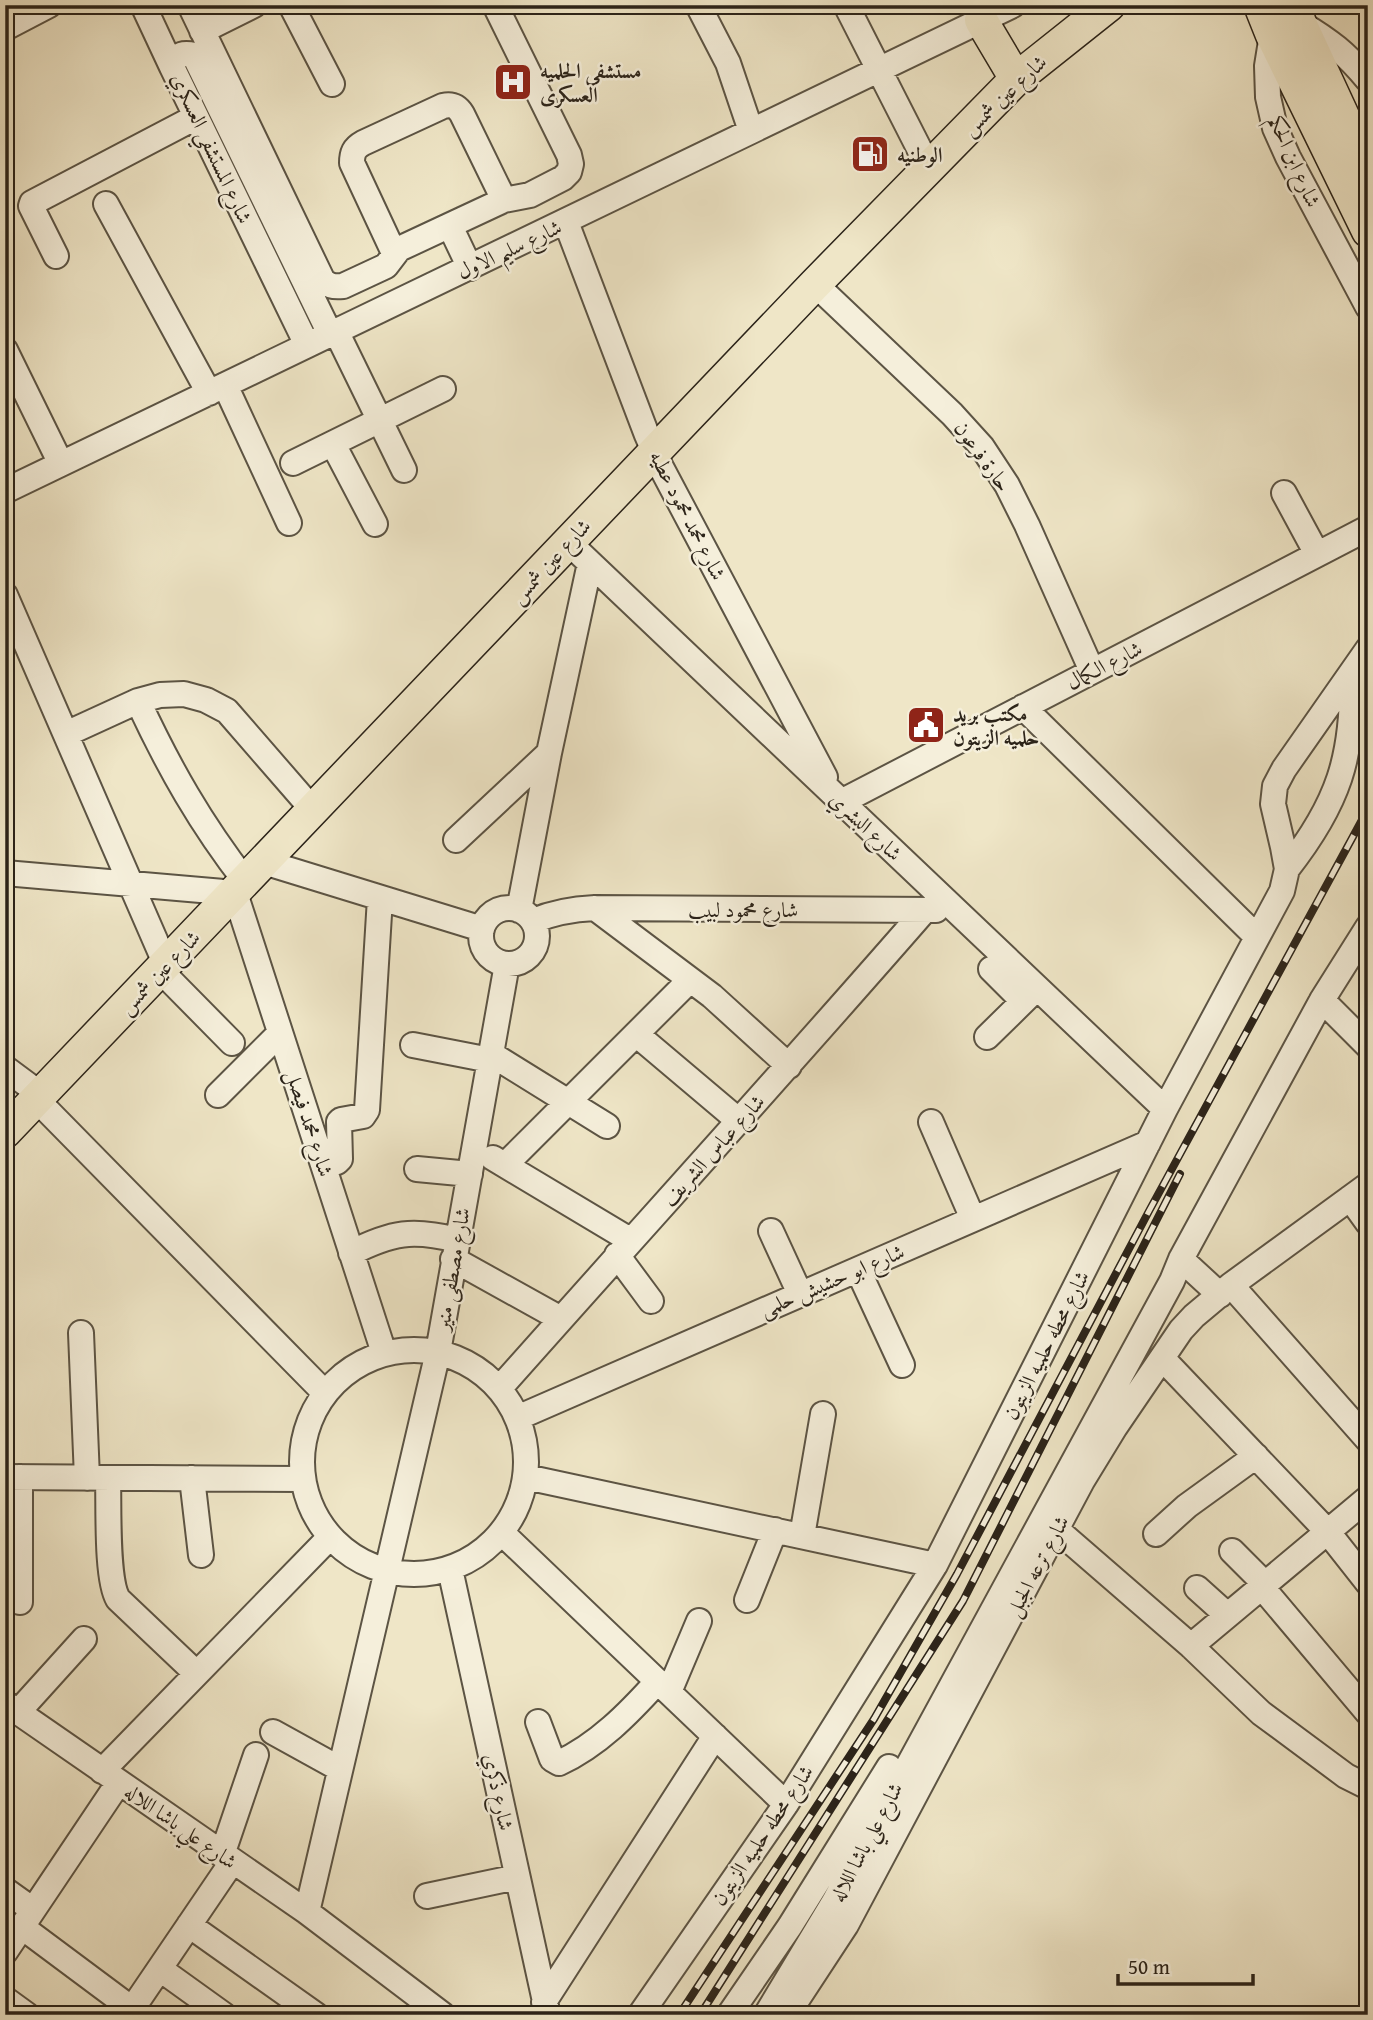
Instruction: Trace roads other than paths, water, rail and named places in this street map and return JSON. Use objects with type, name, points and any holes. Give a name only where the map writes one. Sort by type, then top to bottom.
[{"type":"main road","name":"شارع عين شمس","points":[[5,1132],[313,810],[579,553],[654,451],[929,167],[1016,79],[1109,5]]},
{"type":"main road","points":[[1260,5],[1289,21],[1352,158],[1368,231]]},
{"type":"main road","points":[[981,20],[1016,79]]},
{"type":"street","points":[[5,28],[49,5]]},
{"type":"street","points":[[143,5],[172,67]]},
{"type":"street","points":[[190,5],[322,279],[327,285],[335,287],[343,286],[386,265],[399,248],[504,200],[530,195],[563,178],[569,172],[569,155],[495,5]]},
{"type":"street","points":[[202,30],[254,5]]},
{"type":"street","points":[[291,5],[332,84]]},
{"type":"street","points":[[698,5],[728,63],[751,131]]},
{"type":"street","points":[[846,5],[929,167]]},
{"type":"street","name":"شارع سليم الاول","points":[[5,491],[1013,5]]},
{"type":"street","points":[[1289,21],[1328,40],[1352,60],[1368,80]]},
{"type":"street","name":"شارع ابن الحكم","points":[[1289,21],[1267,66],[1268,97],[1275,128],[1368,307]]},
{"type":"street","name":"شارع المستشفي العسكري","points":[[307,345],[172,67],[179,55],[194,55],[333,333]]},
{"type":"street","points":[[394,253],[352,163],[355,147],[363,143],[451,104],[462,114],[504,200]]},
{"type":"street","points":[[56,256],[31,206],[32,203],[196,117]]},
{"type":"street","points":[[106,204],[217,389],[289,523]]},
{"type":"street","name":"شارع محمد محمود عطيه","points":[[566,222],[654,451],[838,799]]},
{"type":"street","points":[[450,226],[470,268]]},
{"type":"street","name":"حارة فرعون","points":[[815,284],[952,414],[982,447],[1007,485],[1027,525],[1092,671]]},
{"type":"street","points":[[333,333],[404,470]]},
{"type":"street","points":[[5,350],[61,464]]},
{"type":"street","points":[[293,463],[443,390]]},
{"type":"street","points":[[333,444],[375,524]]},
{"type":"street","points":[[1284,492],[1317,555]]},
{"type":"street","name":"شارع الكمال","points":[[838,799],[1023,707],[1368,528]]},
{"type":"street","points":[[526,915],[579,553]]},
{"type":"street","name":"شارع البشري","points":[[579,553],[954,909],[1030,995],[1164,1109]]},
{"type":"street","points":[[5,595],[131,884],[164,968],[232,1043]]},
{"type":"street","name":"شارع محطه حلميه الزيتون","points":[[640,2015],[786,1804],[935,1564],[1164,1109],[1282,891],[1287,869],[1273,804],[1275,786],[1284,769],[1368,649]]},
{"type":"street","points":[[1287,869],[1309,842],[1327,811],[1340,778],[1349,744],[1353,709],[1352,673]]},
{"type":"street","points":[[66,734],[138,701],[160,695],[184,694],[206,700],[226,711],[313,810]]},
{"type":"street","points":[[138,701],[190,803],[220,849],[248,879]]},
{"type":"street","points":[[1023,707],[1257,937]]},
{"type":"street","points":[[456,840],[549,753]]},
{"type":"street","points":[[5,873],[131,884],[248,879],[380,898],[481,929]]},
{"type":"street","name":"شارع محمد فيصل","points":[[248,879],[280,1033],[384,1353]]},
{"type":"street","points":[[324,1166],[340,1159],[339,1122],[363,1116],[367,1110],[380,898]]},
{"type":"street","points":[[504,908],[526,915],[536,929],[535,946],[524,960],[507,964],[492,958],[486,952],[481,937],[481,929],[489,915],[504,908]]},
{"type":"street","points":[[595,908],[712,996],[789,1066]]},
{"type":"street","name":"شارع محمود لبيب","points":[[526,915],[595,908],[954,909]]},
{"type":"street","name":"شارع عباس الشريف","points":[[499,1389],[925,910]]},
{"type":"street","points":[[1013,1572],[1322,1000],[1368,927]]},
{"type":"street","name":"شارع مصطفى منير","points":[[306,1913],[438,1352],[507,964]]},
{"type":"street","points":[[987,1037],[1030,995],[991,969]]},
{"type":"street","points":[[505,1165],[690,980]]},
{"type":"street","points":[[1322,1000],[1368,1046]]},
{"type":"street","points":[[218,1095],[280,1033]]},
{"type":"street","points":[[636,1034],[739,1121]]},
{"type":"street","points":[[413,1045],[491,1057],[607,1126]]},
{"type":"street","points":[[5,1068],[38,1096],[324,1393]]},
{"type":"street","points":[[931,1122],[973,1219]]},
{"type":"street","name":"شارع ابو حشيش حلمى","points":[[517,1418],[1148,1143]]},
{"type":"street","points":[[475,1146],[624,1248],[651,1301]]},
{"type":"street","points":[[417,1169],[470,1174]]},
{"type":"street","points":[[1359,1191],[1368,1223]]},
{"type":"street","name":"شارع ترعه الجبل","points":[[787,2015],[846,1925],[1056,1529],[1115,1427],[1162,1358],[1187,1323],[1226,1290],[1359,1191]]},
{"type":"street","points":[[771,1231],[800,1294]]},
{"type":"street","points":[[351,1253],[376,1241],[402,1234],[430,1234],[561,1319]]},
{"type":"street","points":[[1181,1259],[1226,1290],[1368,1440]]},
{"type":"street","points":[[858,1270],[902,1364]]},
{"type":"street","points":[[81,1333],[112,1587],[118,1599],[196,1673]]},
{"type":"street","points":[[401,1350],[438,1352],[471,1366],[499,1389],[517,1418],[525,1447],[526,1476],[513,1516],[502,1533],[479,1555],[450,1569],[408,1575],[387,1572],[356,1558],[330,1537],[307,1500],[302,1479],[302,1448],[309,1419],[324,1393],[341,1376],[361,1362],[384,1353],[401,1350]]},
{"type":"street","points":[[1162,1358],[1327,1531],[1368,1583]]},
{"type":"street","points":[[802,1536],[823,1414]]},
{"type":"street","points":[[1156,1534],[1187,1506],[1256,1456]]},
{"type":"street","points":[[526,1476],[935,1564]]},
{"type":"street","points":[[20,1602],[12,1477],[302,1479]]},
{"type":"street","points":[[192,1478],[201,1555]]},
{"type":"street","points":[[1191,1646],[1368,1498]]},
{"type":"street","points":[[1056,1529],[1191,1646],[1261,1713],[1346,1776],[1368,1787]]},
{"type":"street","points":[[747,1600],[775,1530]]},
{"type":"street","points":[[502,1533],[786,1804]]},
{"type":"street","points":[[16,1932],[110,1777],[196,1673],[330,1537]]},
{"type":"street","points":[[1232,1551],[1263,1584],[1368,1713]]},
{"type":"street","name":"شارع ذكري","points":[[450,1569],[546,2008]]},
{"type":"street","name":"شارع ترعه الجبل","points":[[729,2015],[790,1926],[933,1692],[993,1598],[1013,1572]]},
{"type":"street","name":"شارع علي باشا اللاله","points":[[766,2015],[834,1902],[1013,1572]]},
{"type":"street","points":[[1197,1588],[1227,1615]]},
{"type":"street","points":[[538,1721],[552,1759],[559,1763],[589,1745],[634,1707],[663,1687],[699,1621]]},
{"type":"street","points":[[12,1707],[84,1639]]},
{"type":"street","name":"شارع علي باشا اللاله","points":[[12,1707],[357,1949],[438,2011]]},
{"type":"street","points":[[273,1732],[340,1769]]},
{"type":"street","points":[[546,2008],[715,1736]]},
{"type":"street","points":[[5,1890],[16,1932],[130,2012],[189,1925],[227,1858],[256,1755]]},
{"type":"street","points":[[427,1896],[517,1877]]},
{"type":"street","points":[[189,1925],[316,2015]]},
{"type":"street","points":[[160,1969],[196,2007],[224,2015]]},
{"type":"street","points":[[5,1999],[27,2015]]},
{"type":"railway","points":[[679,2015],[874,1719],[957,1574],[1149,1211],[1368,809]]},
{"type":"railway","points":[[700,2015],[963,1601],[1180,1174]]},
{"type":"place","name":"مستشفى الحلميه العسكرى","points":[[513,82]]},
{"type":"place","name":"الوطنيه","points":[[870,154]]},
{"type":"place","name":"مكتب بريد حلميه الزيتون","points":[[926,725]]}]
